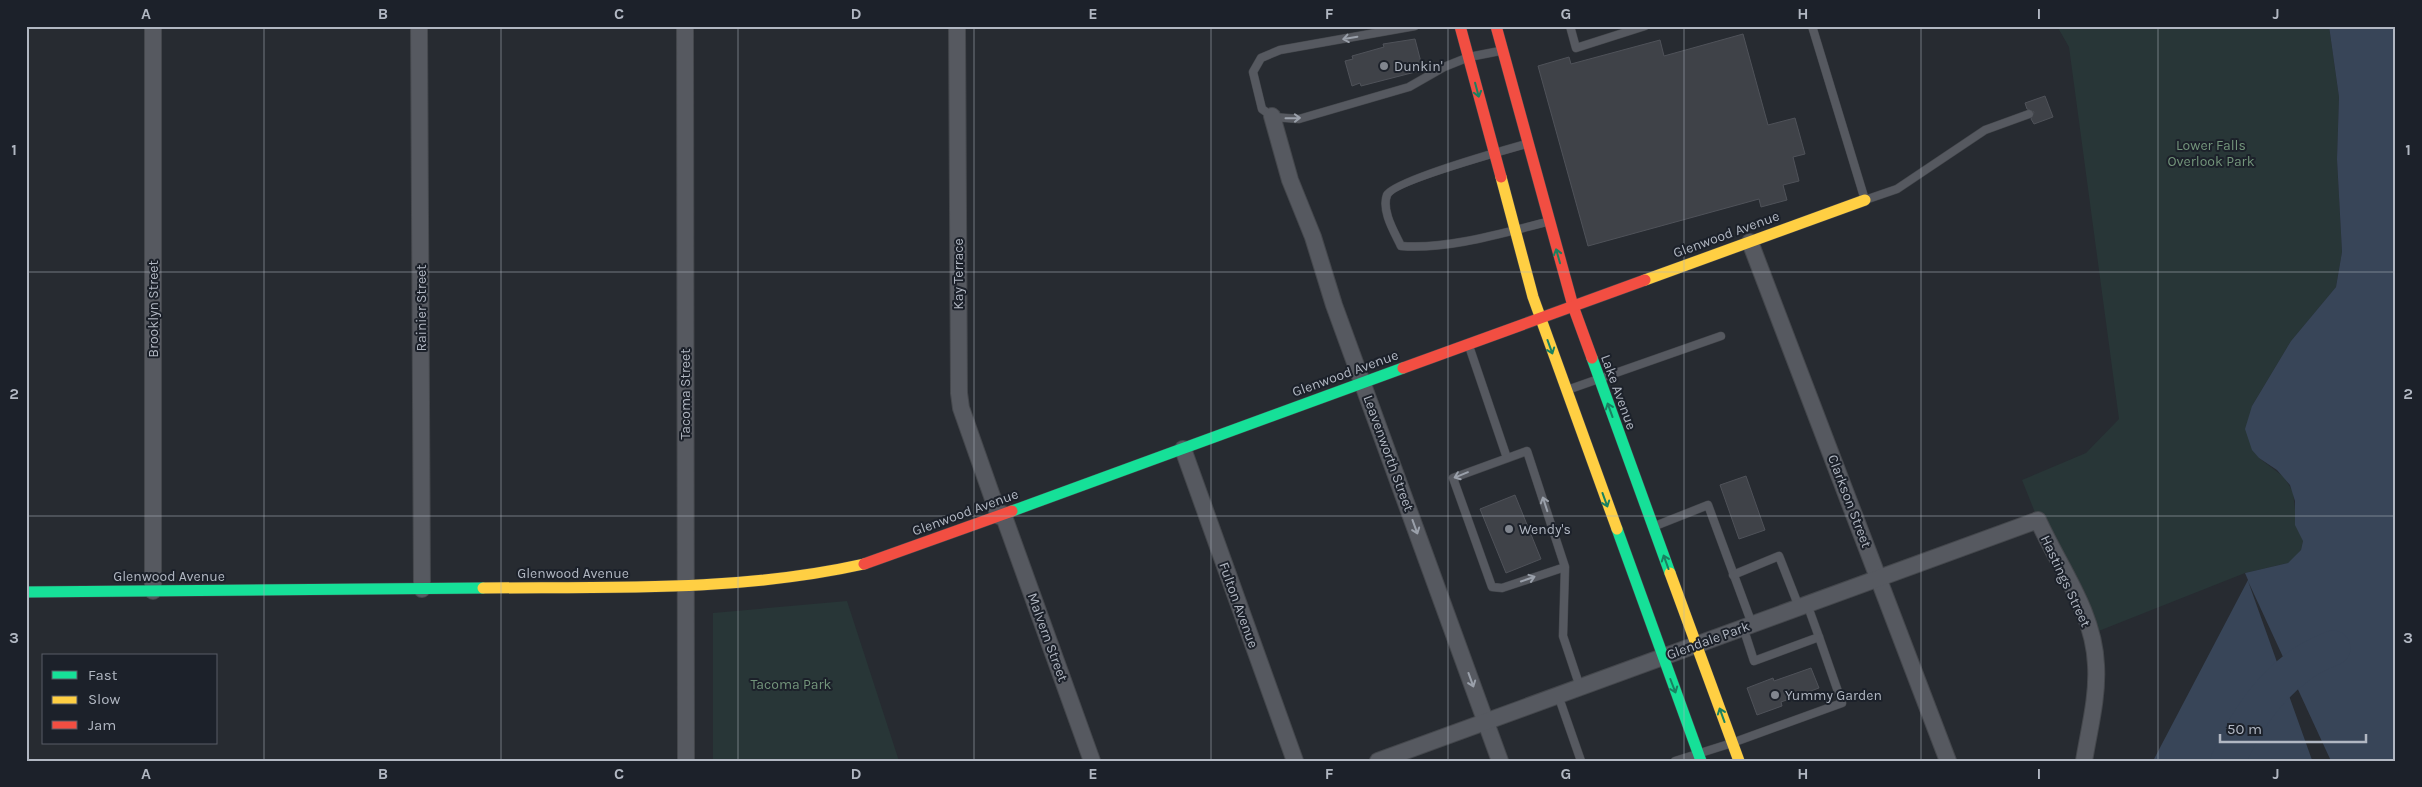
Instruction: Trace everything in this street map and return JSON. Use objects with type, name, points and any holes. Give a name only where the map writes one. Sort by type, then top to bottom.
[{"type":"street","name":"Brooklyn Street","points":[[153,26],[153,591]]},
{"type":"street","name":"Rainier Street","points":[[419,26],[422,589]]},
{"type":"street","name":"Tacoma Street","points":[[685,26],[686,761]]},
{"type":"street","name":"Kay Terrace","points":[[957,26],[958,393],[961,408],[1001,515]]},
{"type":"street","points":[[1460,26],[1514,230],[1540,318],[1699,756]]},
{"type":"street","name":"Lake Avenue","points":[[1496,26],[1548,222],[1573,306],[1598,379],[1739,761]]},
{"type":"street","name":"Leavenworth Street","points":[[1272,116],[1290,180],[1307,222],[1334,305],[1500,761]]},
{"type":"street","name":"Glenwood Avenue","points":[[26,592],[686,586],[845,570],[870,563],[1865,200]]},
{"type":"street","name":"Clarkson Street","points":[[1750,242],[1948,761]]},
{"type":"street","name":"Fulton Avenue","points":[[1183,449],[1295,761]]},
{"type":"street","name":"Malvern Street","points":[[1001,515],[1092,761]]},
{"type":"street","name":"Glendale Park","points":[[1378,761],[2038,520]]},
{"type":"street","name":"Hastings Street","points":[[2038,520],[2085,616],[2091,634],[2097,678],[2084,761]]},
{"type":"lane","points":[[1415,26],[1280,50],[1261,58],[1253,72],[1262,109],[1272,116],[1299,119],[1409,87],[1444,67],[1468,57],[1503,50]]},
{"type":"lane","points":[[1570,26],[1576,48],[1645,26]]},
{"type":"lane","points":[[1812,26],[1865,200],[1898,189],[1985,130],[2029,114]]},
{"type":"lane","points":[[1528,143],[1392,188],[1386,196],[1388,215],[1401,246],[1413,247],[1473,239],[1548,222]]},
{"type":"lane","points":[[1566,391],[1721,336]]},
{"type":"lane","points":[[1468,344],[1506,458]]},
{"type":"lane","points":[[1565,567],[1502,588],[1492,587],[1453,478],[1528,451],[1565,567],[1563,636],[1580,687]]},
{"type":"lane","points":[[1653,527],[1708,505],[1733,575],[1748,626],[1754,662],[1819,637]]},
{"type":"lane","points":[[1674,761],[1699,756],[1842,703],[1819,637],[1779,556],[1733,575]]},
{"type":"lane","points":[[1558,695],[1581,761]]},
{"type":"green space","name":"Lower Falls Overlook Park","points":[[2057,26],[2329,26],[2339,97],[2337,159],[2342,252],[2336,287],[2291,341],[2252,406],[2259,458],[2284,477],[2293,492],[2303,541],[2301,550],[2288,563],[2245,573],[2091,634],[2038,520],[2022,480],[2086,453],[2119,419],[2069,47]]},
{"type":"green space","name":"Tacoma Park","points":[[847,601],[899,761],[713,761],[713,613]]},
{"type":"water","points":[[2329,26],[2396,26],[2396,761],[2331,761],[2248,581],[2312,760],[2153,761],[2248,580],[2245,573],[2288,563],[2301,550],[2303,541],[2295,525],[2295,501],[2290,485],[2277,470],[2259,458],[2252,450],[2245,429],[2252,406],[2291,341],[2336,287],[2342,252],[2337,159],[2339,97]]},
{"type":"building","points":[[1743,34],[1768,125],[1795,118],[1805,154],[1793,157],[1799,181],[1783,185],[1787,200],[1761,207],[1759,199],[1588,246],[1538,66],[1569,57],[1571,64],[1660,40],[1664,56]]},
{"type":"building","name":"Dunkin'","points":[[1415,39],[1423,70],[1361,86],[1360,83],[1352,86],[1345,61],[1353,59],[1352,56],[1384,47],[1383,44]]},
{"type":"building","points":[[2045,96],[2053,117],[2034,124],[2031,119],[2034,112],[2027,109],[2025,103]]},
{"type":"building","points":[[1746,476],[1765,530],[1739,539],[1720,485]]},
{"type":"building","points":[[1515,495],[1541,559],[1506,573],[1480,509]]},
{"type":"building","name":"Yummy Garden","points":[[1811,668],[1819,688],[1781,702],[1782,706],[1757,715],[1747,688],[1773,678],[1774,681]]},
{"type":"waterway","points":[[2228,761],[2249,721],[2276,686],[2303,663],[2333,648]]},
{"type":"traffic: fast","points":[[1592,358],[1670,573]]},
{"type":"traffic: fast","points":[[1012,511],[1403,368]]},
{"type":"traffic: fast","points":[[1617,529],[1701,761]]},
{"type":"traffic: fast","points":[[26,592],[483,588]]},
{"type":"traffic: slow","points":[[1501,177],[1533,297],[1617,529]]},
{"type":"traffic: slow","points":[[1645,280],[1865,200]]},
{"type":"traffic: slow","points":[[483,588],[722,584],[817,573],[864,564]]},
{"type":"traffic: slow","points":[[1670,573],[1739,761]]},
{"type":"traffic: jam","points":[[1460,26],[1501,177]]},
{"type":"traffic: jam","points":[[1496,26],[1573,306],[1592,358]]},
{"type":"traffic: jam","points":[[1403,368],[1645,280]]},
{"type":"traffic: jam","points":[[864,564],[1012,511]]},
{"type":"place","name":"Dunkin'","points":[[1384,66]]},
{"type":"place","name":"Wendy's","points":[[1509,529]]},
{"type":"place","name":"Yummy Garden","points":[[1775,695]]}]
